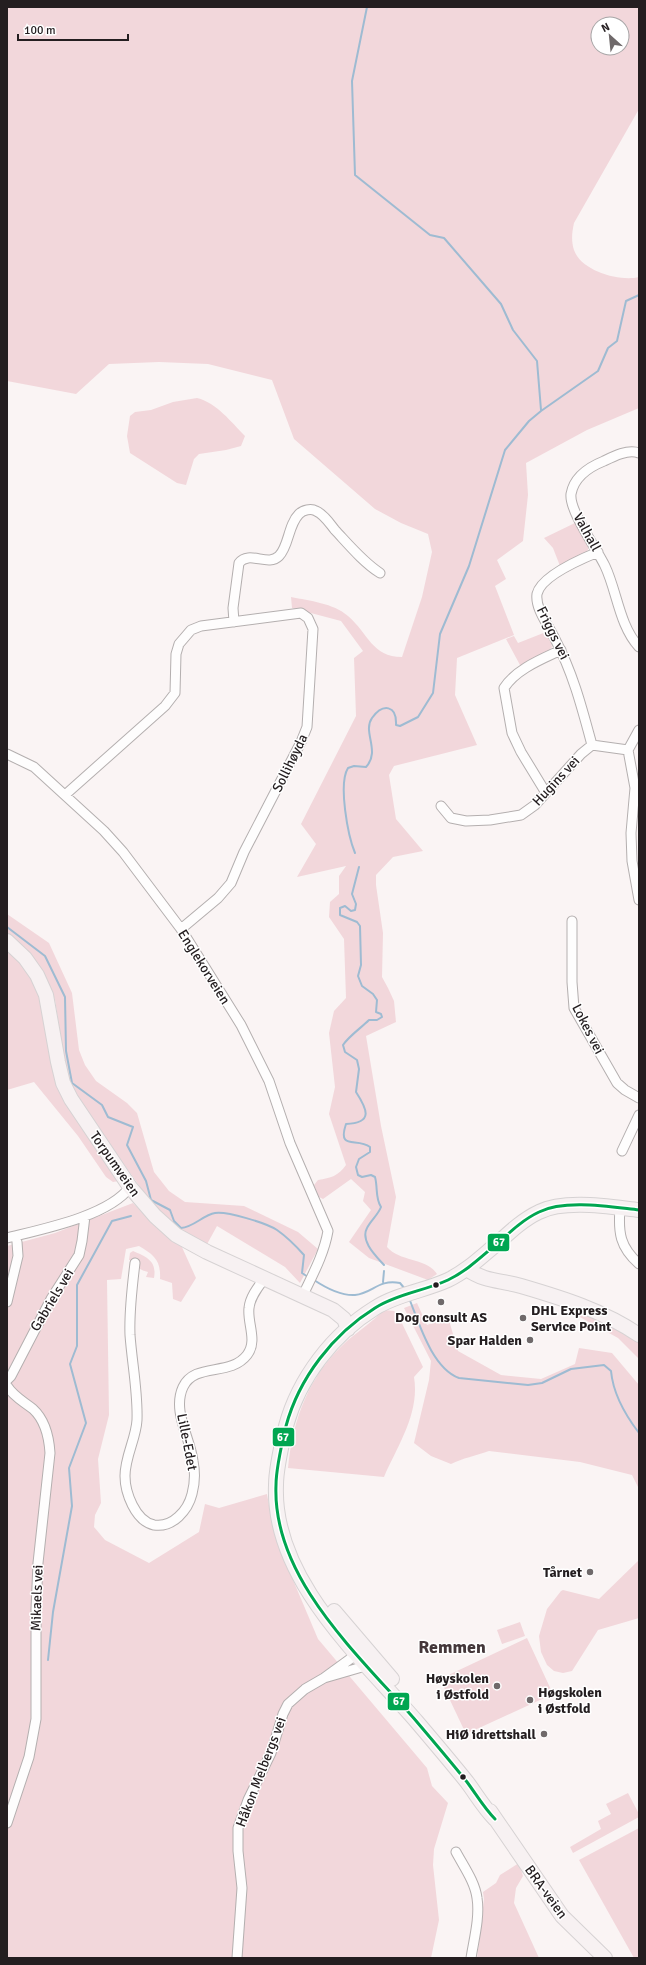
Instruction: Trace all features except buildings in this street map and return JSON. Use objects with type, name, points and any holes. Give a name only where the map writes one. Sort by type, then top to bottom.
[{"type":"main road","name":"Torpumveien","points":[[7,941],[25,958],[37,975],[46,994],[59,1069],[71,1099],[130,1187],[154,1216],[176,1235],[264,1279],[305,1291],[320,1305],[333,1310],[344,1319],[348,1329]]},
{"type":"main road","name":"BRA-veien","points":[[605,1958],[562,1916],[495,1819],[474,1784],[430,1724],[365,1657],[323,1597],[302,1561],[291,1534],[288,1521],[281,1453],[288,1419],[301,1388],[321,1358],[348,1329],[377,1306],[407,1294],[445,1282],[467,1269],[513,1230],[540,1212],[565,1206],[639,1210]]},
{"type":"main road","points":[[467,1269],[485,1279],[519,1285],[596,1312],[622,1323],[639,1335]]},
{"type":"street","name":"Valhall","points":[[639,453],[625,453],[600,462],[581,475],[575,484],[571,495],[573,506],[598,552],[612,583],[625,623],[639,647]]},
{"type":"street","points":[[234,622],[233,608],[239,562],[246,558],[270,559],[278,557],[282,552],[295,520],[299,514],[307,510],[315,510],[322,515],[354,550],[380,573]]},
{"type":"street","name":"Friggs vei","points":[[592,745],[572,676],[561,650],[538,606],[537,595],[540,586],[550,576],[598,552]]},
{"type":"street","name":"Sollihøyda","points":[[65,796],[165,706],[174,694],[176,654],[179,644],[191,630],[202,626],[300,612],[308,618],[314,629],[307,727],[294,757],[244,852],[231,882],[218,898],[181,929]]},
{"type":"street","points":[[546,793],[521,752],[512,733],[504,688],[510,679],[539,661],[561,650]]},
{"type":"street","points":[[639,730],[628,750],[635,788],[631,833],[632,861],[639,900]]},
{"type":"street","name":"Hugins vei","points":[[441,806],[451,818],[466,821],[497,819],[521,815],[535,805],[581,754],[592,745],[628,750]]},
{"type":"street","name":"Englekorveien","points":[[7,754],[34,767],[104,831],[123,852],[181,929],[241,1025],[270,1080],[290,1143],[328,1231],[325,1247],[305,1291]]},
{"type":"street","name":"Lokes vei","points":[[572,921],[572,982],[574,1008],[617,1082],[625,1090],[639,1098]]},
{"type":"street","points":[[622,1151],[639,1115]]},
{"type":"street","points":[[7,1238],[85,1216],[115,1202],[124,1195],[130,1187]]},
{"type":"street","points":[[620,1208],[618,1230],[631,1257],[639,1264]]},
{"type":"street","name":"Gabriels vei","points":[[7,1380],[11,1376],[51,1299],[79,1256],[85,1216]]},
{"type":"street","points":[[7,1302],[18,1256],[17,1242]]},
{"type":"street","name":"Lille-Edet","points":[[135,1263],[130,1306],[137,1420],[126,1465],[125,1481],[132,1503],[140,1515],[154,1525],[163,1525],[177,1520],[186,1508],[192,1494],[194,1478],[193,1460],[181,1415],[180,1400],[183,1388],[188,1379],[197,1373],[236,1365],[248,1354],[252,1344],[249,1308],[256,1291],[264,1279]]},
{"type":"street","name":"Mikaels vei","points":[[7,1386],[14,1396],[32,1408],[40,1417],[49,1440],[50,1452],[38,1570],[36,1718],[29,1757],[7,1823]]},
{"type":"street","points":[[324,1678],[365,1657]]},
{"type":"street","points":[[324,1678],[365,1657]]},
{"type":"street","name":"Håkon Melbergs vei","points":[[237,1958],[242,1888],[238,1851],[238,1828],[248,1800],[271,1753],[283,1714],[288,1704],[305,1689],[324,1678]]},
{"type":"street","points":[[456,1852],[473,1884],[477,1898],[477,1913],[471,1958]]},
{"type":"shaded area","points":[[7,7],[639,7],[639,109],[574,223],[572,243],[578,257],[584,264],[593,269],[622,278],[639,277],[639,408],[587,430],[526,463],[528,495],[523,541],[497,560],[506,579],[495,586],[514,635],[457,658],[455,695],[477,745],[394,766],[389,775],[396,819],[423,851],[393,857],[376,875],[383,933],[382,977],[394,1001],[396,1022],[366,1036],[381,1126],[396,1197],[387,1247],[392,1252],[420,1262],[433,1269],[437,1274],[428,1280],[369,1258],[349,1242],[371,1210],[363,1201],[365,1192],[351,1179],[323,1199],[319,1197],[314,1185],[318,1180],[337,1174],[346,1165],[329,1114],[335,1087],[329,1033],[334,1011],[346,998],[344,939],[329,917],[330,902],[339,894],[339,876],[346,866],[297,877],[316,844],[301,824],[356,716],[354,658],[363,651],[341,621],[292,608],[291,597],[321,603],[335,608],[348,616],[377,649],[392,656],[402,657],[422,597],[432,552],[428,534],[401,523],[375,509],[294,439],[272,380],[208,364],[159,362],[109,364],[76,394],[7,381]]},
{"type":"shaded area","points":[[197,398],[211,404],[229,419],[245,436],[241,446],[199,454],[194,459],[186,485],[177,483],[130,453],[127,436],[130,416],[135,412],[151,410],[173,402]]},
{"type":"shaded area","points":[[577,522],[589,547],[587,552],[560,566],[553,548],[544,538]]},
{"type":"shaded area","points":[[546,632],[551,641],[552,647],[548,652],[522,667],[506,639],[514,636],[518,643]]},
{"type":"shaded area","points":[[7,914],[49,943],[72,993],[79,1050],[85,1065],[96,1081],[127,1103],[137,1113],[154,1172],[169,1191],[185,1202],[244,1206],[298,1232],[318,1249],[300,1283],[285,1267],[217,1226],[206,1246],[179,1229],[158,1212],[88,1114],[70,1083],[65,1064],[55,1000],[47,979],[25,948],[7,934]]},
{"type":"shaded area","points":[[7,947],[21,962],[38,989],[53,1065],[119,1181],[113,1182],[106,1177],[78,1136],[34,1082],[7,1090]]},
{"type":"shaded area","points":[[133,1203],[152,1223],[181,1245],[196,1278],[181,1302],[173,1299],[172,1283],[160,1279],[159,1267],[156,1259],[149,1252],[139,1246],[126,1249],[121,1279],[107,1280],[109,1415],[98,1459],[101,1503],[95,1515],[94,1527],[105,1540],[149,1563],[199,1532],[205,1504],[219,1508],[267,1494],[272,1522],[282,1554],[318,1639],[427,1768],[432,1786],[448,1803],[434,1849],[433,1865],[439,1920],[431,1958],[7,1958],[7,1246],[55,1233]]},
{"type":"shaded area","points":[[133,1251],[150,1260],[154,1267],[154,1278],[146,1277],[148,1272],[140,1269],[138,1266],[138,1261],[129,1260],[130,1253]]},
{"type":"shaded area","points":[[417,1303],[427,1325],[448,1317],[458,1351],[501,1375],[541,1379],[575,1364],[579,1348],[612,1353],[639,1385],[639,1489],[632,1475],[580,1462],[489,1451],[451,1464],[431,1456],[414,1443],[429,1380],[431,1361],[404,1308]]},
{"type":"shaded area","points":[[384,1310],[394,1311],[398,1315],[423,1367],[414,1377],[414,1403],[411,1416],[384,1477],[288,1468],[290,1450],[299,1415],[305,1398],[313,1383],[334,1353]]},
{"type":"shaded area","points":[[583,1312],[614,1324],[639,1342],[639,1359],[618,1338],[578,1316]]},
{"type":"shaded area","points":[[639,1560],[639,1618],[598,1630],[572,1671],[563,1673],[554,1671],[547,1665],[541,1652],[539,1636],[547,1609],[563,1590],[599,1599]]},
{"type":"shaded area","points":[[520,1622],[525,1636],[502,1644],[497,1630]]},
{"type":"shaded area","name":"Høyskolen i Østfold","points":[[527,1638],[553,1694],[466,1734],[440,1679]]},
{"type":"shaded area","points":[[628,1793],[639,1814],[639,1817],[573,1853],[570,1847],[601,1829],[598,1821],[611,1814],[606,1804]]},
{"type":"shaded area","points":[[639,1828],[639,1958],[634,1958],[579,1860]]},
{"type":"shaded area","points":[[519,1863],[523,1876],[516,1888],[514,1903],[539,1958],[477,1958],[484,1899],[483,1892],[496,1883],[500,1875]]},
{"type":"waterway","points":[[367,7],[352,81],[355,175],[430,235],[444,238],[501,304],[513,330],[537,361],[541,410]]},
{"type":"waterway","points":[[355,853],[345,810],[345,776],[348,768],[354,766],[366,767],[370,761],[372,748],[369,723],[376,713],[385,708],[392,710],[396,718],[396,725],[400,726],[418,717],[433,693],[440,634],[469,566],[505,450],[529,421],[598,371],[608,348],[617,341],[626,301],[639,295]]},
{"type":"waterway","points":[[359,867],[352,894],[356,904],[355,910],[351,911],[345,906],[340,908],[340,915],[357,922],[360,926],[361,965],[358,976],[362,986],[373,994],[377,1000],[376,1012],[381,1014],[382,1017],[377,1020],[369,1020],[343,1045],[345,1052],[357,1060],[359,1069],[356,1092],[363,1104],[366,1114],[361,1121],[346,1124],[344,1138],[346,1141],[365,1144],[370,1147],[370,1152],[359,1159],[356,1167],[358,1175],[362,1177],[371,1175],[375,1177],[378,1200],[381,1207],[370,1222],[365,1233],[367,1243],[384,1265]]},
{"type":"waterway","points":[[7,927],[45,956],[65,997],[66,1051],[72,1083],[102,1105],[108,1117],[133,1127],[127,1145],[146,1181],[151,1200],[170,1210],[174,1221],[181,1228],[190,1226],[206,1216],[215,1213],[246,1218],[272,1227],[295,1245],[304,1255],[302,1273],[308,1277]]},
{"type":"waterway","points":[[48,1660],[53,1612],[72,1506],[69,1468],[86,1423],[70,1364],[77,1346],[77,1285],[112,1221],[131,1216]]},
{"type":"waterway","points":[[383,1282],[384,1271]]},
{"type":"waterway","points":[[314,1280],[333,1291],[349,1295],[361,1294],[386,1283],[392,1282],[400,1283],[405,1289]]},
{"type":"waterway","points":[[409,1298],[422,1332],[434,1355],[441,1365],[450,1373],[459,1378],[528,1385],[542,1383],[571,1369],[604,1365],[611,1371],[617,1396],[629,1419],[639,1433]]},
{"type":"transit line","name":"67","points":[[495,1819],[436,1744],[346,1643],[304,1584],[288,1552],[279,1519],[276,1478],[286,1426],[299,1391],[320,1359],[345,1331],[383,1303],[448,1280],[474,1263],[523,1222],[533,1215],[550,1208],[588,1205],[639,1210]]},
{"type":"place","name":"Dog consult AS","points":[[441,1302]]},
{"type":"place","name":"DHL Express Service Point","points":[[523,1318]]},
{"type":"place","name":"Spar Halden","points":[[530,1340]]},
{"type":"place","name":"Tårnet","points":[[590,1572]]},
{"type":"place","name":"Høyskolen i Østfold","points":[[497,1686]]},
{"type":"place","name":"Høgskolen i Østfold","points":[[530,1700]]},
{"type":"place","name":"HiØ idrettshall","points":[[544,1734]]},
{"type":"district","name":"Remmen","points":[[452,1647]]}]
